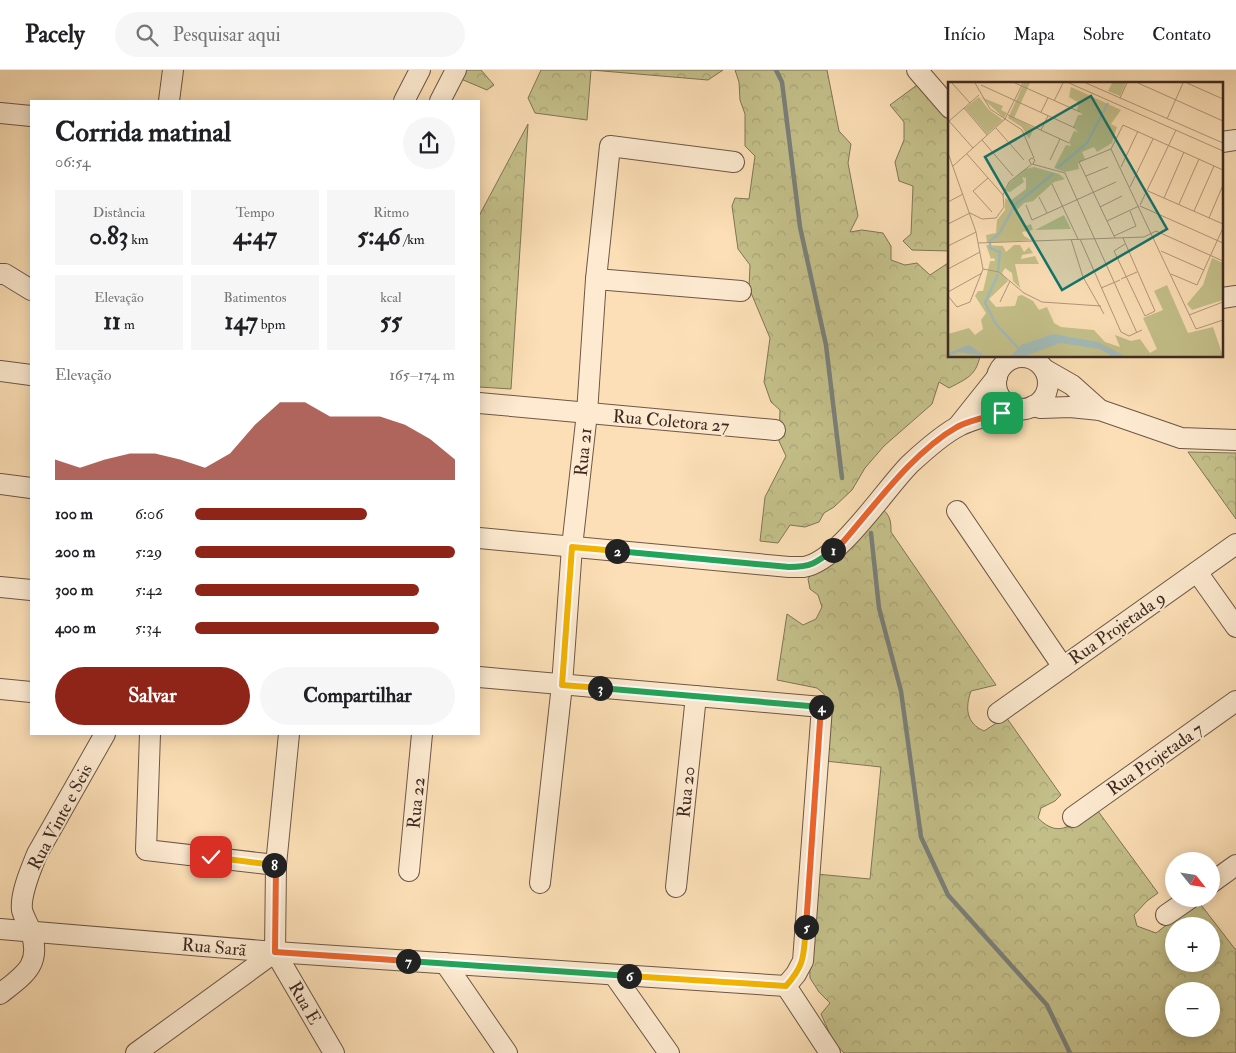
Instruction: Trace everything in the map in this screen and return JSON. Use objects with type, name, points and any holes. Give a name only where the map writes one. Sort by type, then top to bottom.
[{"type":"street","points":[[169,100],[173,70]]},
{"type":"street","points":[[405,100],[420,70]]},
{"type":"street","points":[[441,100],[456,70]]},
{"type":"street","points":[[917,70],[948,106]]},
{"type":"street","points":[[0,113],[30,116]]},
{"type":"street","name":"Rua 21","points":[[540,883],[562,685],[572,547],[587,413],[596,279],[610,146],[734,162]]},
{"type":"street","points":[[0,274],[5,274],[30,289]]},
{"type":"street","points":[[596,279],[741,291]]},
{"type":"street","points":[[480,538],[805,567],[821,559],[843,542],[910,464],[958,426],[999,367],[1013,358]]},
{"type":"street","points":[[958,426],[1029,407],[1040,402],[1048,386],[1048,377],[1035,361]]},
{"type":"street","points":[[1035,361],[1072,385],[1100,410]]},
{"type":"street","points":[[999,367],[998,393],[1002,400],[1017,408],[1070,407],[1100,410],[1181,438],[1236,440]]},
{"type":"street","points":[[0,372],[30,375]]},
{"type":"street","name":"Rua Coletora 27","points":[[480,403],[775,430]]},
{"type":"street","points":[[0,484],[30,488]]},
{"type":"street","points":[[957,511],[1063,667]]},
{"type":"street","name":"Rua Projetada 9","points":[[998,713],[1236,544]]},
{"type":"street","points":[[1197,572],[1236,627]]},
{"type":"street","points":[[0,587],[30,590]]},
{"type":"street","points":[[480,677],[822,707],[803,961],[796,974],[786,986],[830,1053]]},
{"type":"street","points":[[0,689],[30,692]]},
{"type":"street","name":"Rua 20","points":[[676,887],[696,696]]},
{"type":"street","name":"Rua Projetada 7","points":[[1073,817],[1236,702]]},
{"type":"street","name":"Rua Vinte e Seis","points":[[0,994],[18,980],[32,965],[36,948],[22,910],[30,872],[37,854],[104,735]]},
{"type":"street","points":[[150,735],[146,850],[276,865]]},
{"type":"street","points":[[136,1053],[275,952],[276,865],[289,735]]},
{"type":"street","name":"Rua 22","points":[[409,871],[422,735]]},
{"type":"street","points":[[1220,877],[1236,865]]},
{"type":"street","points":[[1166,915],[1176,908]]},
{"type":"street","name":"Rua Sarã","points":[[0,930],[275,952],[786,986]]},
{"type":"street","name":"Rua E","points":[[275,952],[334,1053]]},
{"type":"street","points":[[445,963],[507,1053]]},
{"type":"street","points":[[614,975],[669,1053]]},
{"type":"green space","points":[[458,70],[481,70],[494,85],[487,90],[461,79]]},
{"type":"green space","points":[[541,70],[591,70],[587,120],[535,113],[528,98]]},
{"type":"green space","points":[[591,70],[723,70],[708,80]]},
{"type":"green space","points":[[735,70],[827,70],[839,131],[851,144],[848,163],[858,216],[850,232],[862,230],[883,233],[891,246],[891,260],[905,265],[917,263],[930,275],[948,263],[948,358],[979,358],[973,373],[965,379],[949,388],[939,382],[932,404],[884,446],[865,468],[852,490],[834,507],[824,513],[819,522],[805,527],[790,525],[778,543],[760,541],[765,497],[786,456],[779,441],[780,410],[771,402],[764,382],[770,338],[749,288],[750,265],[738,249],[732,206],[735,198],[749,199],[755,156],[745,146],[745,114],[740,100],[739,82]]},
{"type":"green space","points":[[917,85],[929,93],[948,117],[948,251],[912,250],[903,241],[911,234],[913,186],[899,181],[895,162],[904,140],[904,122],[890,105]]},
{"type":"green space","points":[[528,124],[511,389],[480,387],[480,214]]},
{"type":"green space","points":[[1188,452],[1236,453],[1236,519]]},
{"type":"green space","points":[[881,508],[886,513],[890,521],[891,532],[996,685],[971,691],[968,703],[970,719],[978,728],[984,731],[1006,717],[1061,795],[1055,801],[1041,808],[1038,818],[1046,825],[1060,829],[1067,827],[1095,807],[1158,893],[1147,901],[1134,915],[1137,926],[1156,933],[1165,926],[1165,972],[1220,972],[1220,930],[1236,949],[1236,1053],[844,1053],[833,1041],[821,1014],[830,1003],[819,992],[810,978],[809,946],[816,874],[870,879],[881,767],[825,761],[826,703],[824,694],[817,688],[777,680],[787,614],[803,625],[816,619],[822,607],[818,595],[810,589],[808,579],[814,569]]},
{"type":"green space","points":[[1189,908],[1203,908],[1210,917],[1177,917]]},
{"type":"waterway","points":[[776,70],[782,82],[800,227],[826,345],[842,478]]},
{"type":"waterway","points":[[871,533],[879,608],[901,691],[921,837],[948,895],[1047,1005],[1070,1053]]},
{"type":"route","points":[[211,857],[276,865],[275,952],[786,986],[796,974],[803,961],[822,707],[562,685],[572,547],[805,567],[821,559],[843,542],[910,464],[946,435],[958,426],[1002,413]]}]
